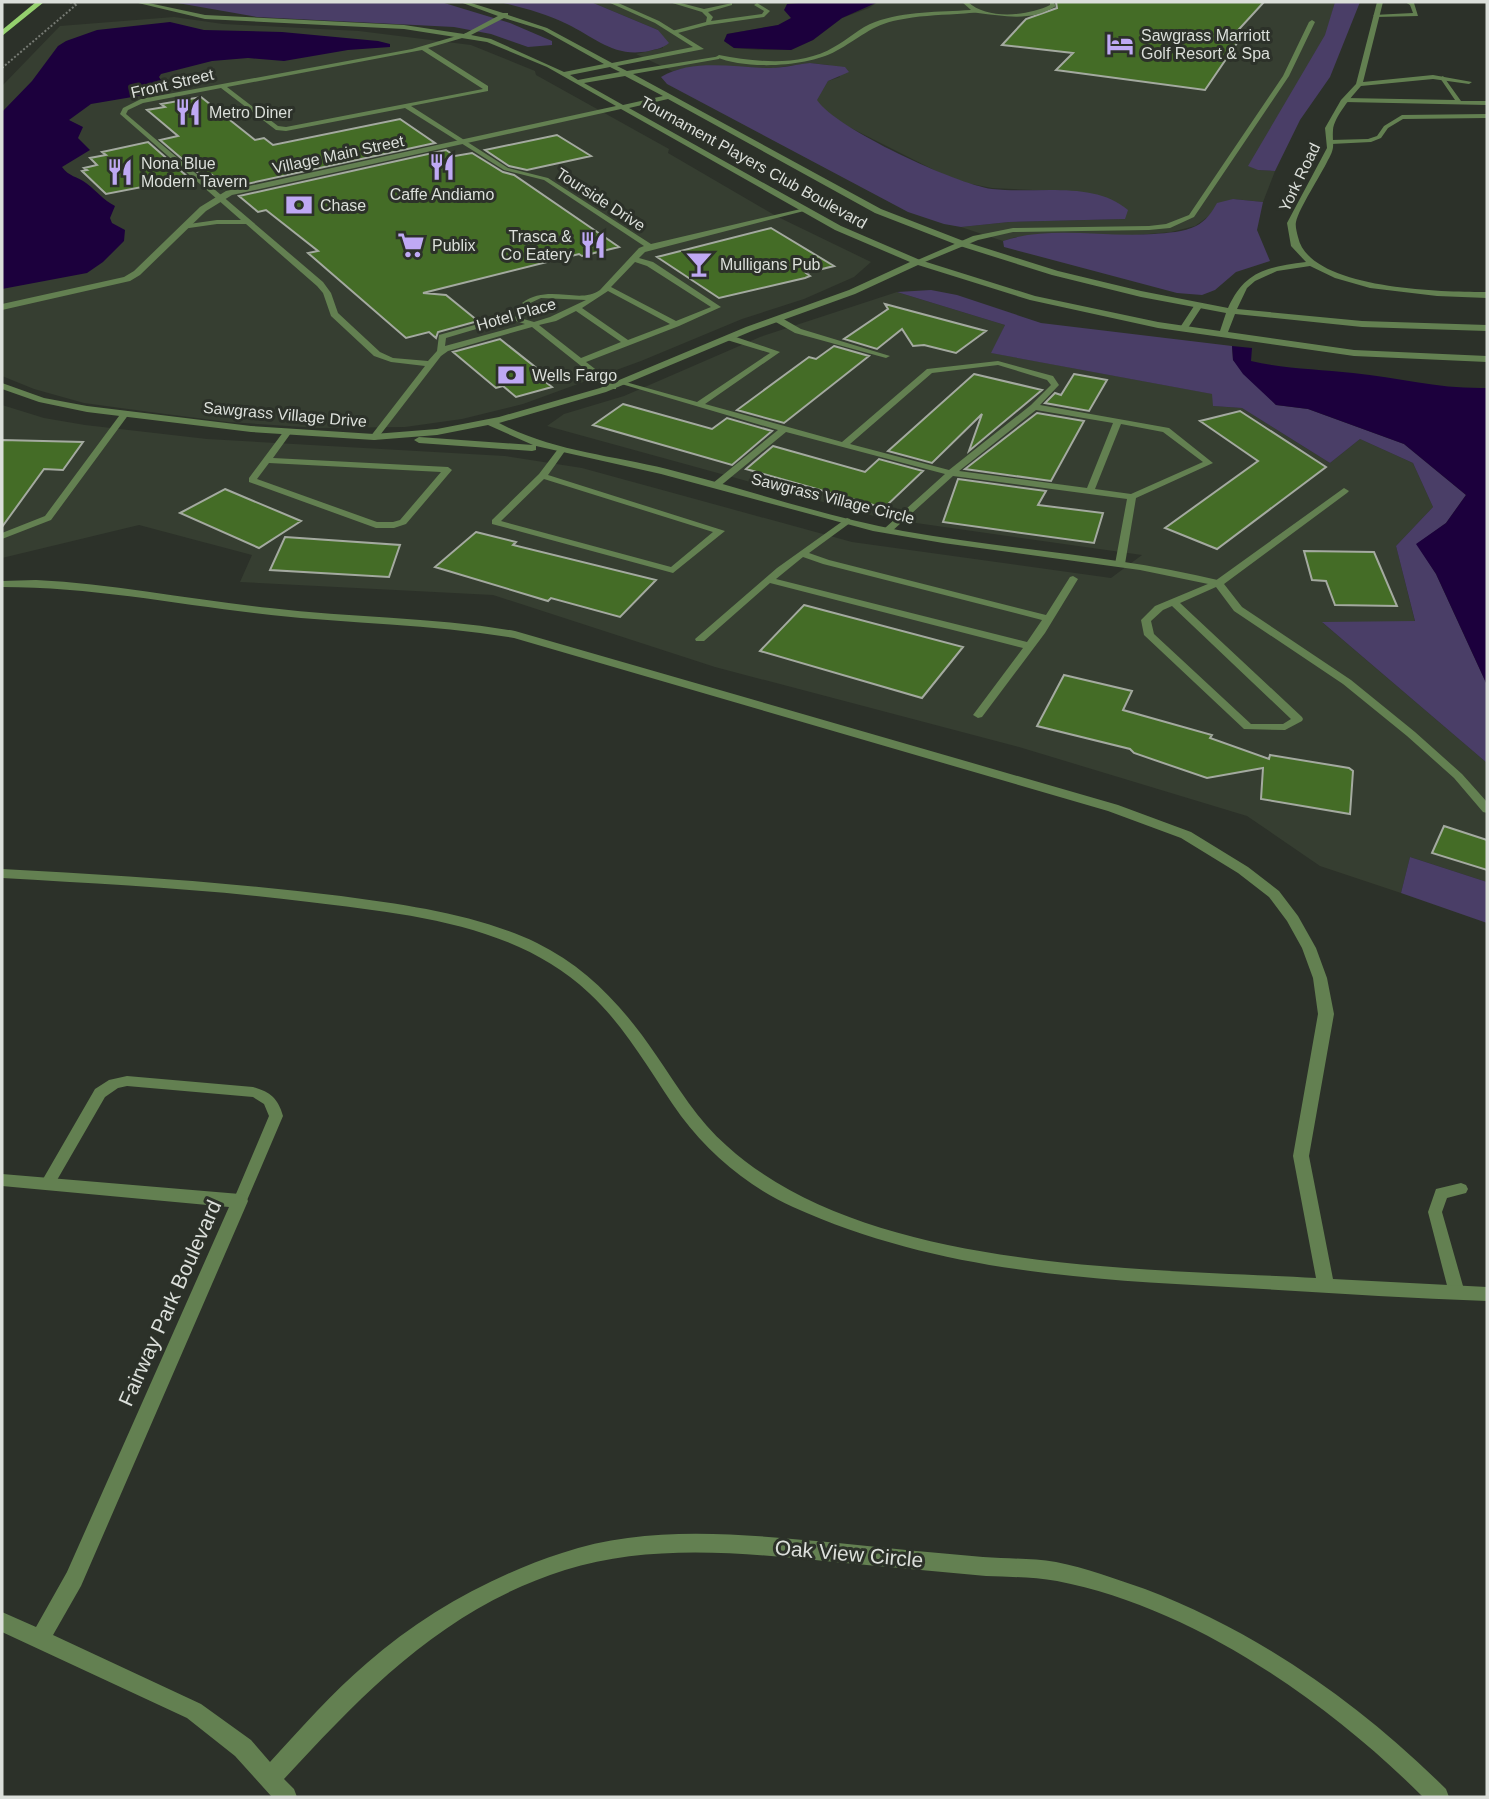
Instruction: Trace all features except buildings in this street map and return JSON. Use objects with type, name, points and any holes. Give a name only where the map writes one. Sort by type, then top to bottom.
[{"type":"main road","points":[[2,34],[40,2]]},
{"type":"street","name":"Tournament Players Club Boulevard","points":[[137,2],[191,14],[231,19],[404,27],[467,35],[515,50],[624,107],[838,228],[917,262],[1032,298],[1183,329],[1354,353],[1487,359]]},
{"type":"street","name":"Tournament Players Club Boulevard","points":[[463,2],[545,29],[878,211],[963,244],[1055,273],[1231,311],[1362,324],[1487,328]]},
{"type":"street","points":[[611,2],[648,17],[698,48],[719,57]]},
{"type":"street","points":[[1380,2],[1359,84],[1443,78],[1469,82]]},
{"type":"street","points":[[467,35],[506,14]]},
{"type":"street","points":[[563,74],[698,48]]},
{"type":"street","points":[[577,82],[719,57]]},
{"type":"street","name":"York Road","points":[[1359,84],[1345,100],[1329,128],[1331,148],[1292,223],[1290,233],[1295,244],[1314,263],[1354,282],[1420,294],[1487,295]]},
{"type":"street","name":"Village Main Street","points":[[2,307],[127,279],[137,273],[219,198],[249,187],[669,97]]},
{"type":"street","name":"Sawgrass Village Drive","points":[[2,386],[42,400],[125,414],[287,433],[386,437],[490,422],[618,385],[777,319],[829,301],[917,262]]},
{"type":"street","points":[[1223,335],[1243,285],[1250,279],[1314,263]]},
{"type":"street","name":"Sawgrass Village Circle","points":[[490,422],[527,443],[549,449],[661,471],[888,530],[1120,564],[1218,583]]},
{"type":"street","points":[[386,437],[549,449]]},
{"type":"street","points":[[2,584],[35,582],[84,586],[142,592],[268,612],[482,628],[515,635],[1112,807],[1186,835],[1244,870],[1274,894],[1293,919],[1309,948],[1320,978],[1326,1014],[1301,1156],[1326,1286]]},
{"type":"street","points":[[2,874],[242,888],[407,910],[488,931],[538,949],[567,966],[591,985],[615,1010],[706,1136],[743,1167],[791,1199],[833,1217],[904,1240],[1002,1261],[1143,1276],[1487,1294]]},
{"type":"street","name":"Fairway Park Boulevard","points":[[2,1180],[240,1201],[74,1580],[40,1639]]},
{"type":"street","name":"Oak View Circle","points":[[270,1778],[358,1685],[413,1640],[470,1603],[529,1574],[589,1555],[649,1544],[711,1542],[1059,1572],[1117,1588],[1196,1621],[1251,1650],[1333,1704],[1413,1770],[1438,1797]]},
{"type":"street","points":[[2,1622],[194,1711],[243,1748],[286,1797]]},
{"type":"lane","points":[[671,2],[704,11],[710,17],[708,23]]},
{"type":"lane","points":[[965,2],[974,11]]},
{"type":"lane","points":[[1376,15],[1416,15],[1412,4],[1408,2]]},
{"type":"lane","points":[[719,57],[761,62],[817,57],[836,50],[862,30],[880,22],[913,16],[974,11],[986,14],[1024,14],[1047,10],[1053,6],[1051,3]]},
{"type":"lane","points":[[704,11],[730,4]]},
{"type":"lane","points":[[674,32],[708,23],[764,15],[767,11],[757,5]]},
{"type":"lane","points":[[917,262],[963,244],[1013,230],[1149,228],[1167,226],[1192,216],[1286,76],[1312,22]]},
{"type":"lane","name":"Front Street","points":[[431,364],[391,360],[377,354],[334,314],[327,293],[320,284],[123,114],[125,109],[141,101],[423,48],[467,35]]},
{"type":"lane","points":[[222,86],[276,128],[286,129],[486,90],[486,87],[423,48]]},
{"type":"lane","points":[[1443,78],[1460,103]]},
{"type":"lane","points":[[1345,100],[1487,103]]},
{"type":"lane","name":"Tourside Drive","points":[[408,107],[506,169],[546,179],[650,247]]},
{"type":"lane","points":[[1331,142],[1357,142],[1379,137],[1386,127],[1402,117],[1487,116]]},
{"type":"lane","name":"Hotel Place","points":[[440,353],[577,308],[607,288],[634,259],[650,247],[806,209]]},
{"type":"lane","points":[[185,227],[217,222],[247,222]]},
{"type":"lane","points":[[580,361],[717,307],[650,264],[634,259]]},
{"type":"lane","points":[[607,288],[676,324]]},
{"type":"lane","points":[[526,303],[540,296],[594,298]]},
{"type":"lane","points":[[1183,329],[1199,305]]},
{"type":"lane","points":[[577,308],[627,342]]},
{"type":"lane","points":[[374,437],[440,353],[442,337],[520,312]]},
{"type":"lane","points":[[510,317],[533,324],[580,361],[618,385],[951,473],[1132,497],[1209,463],[1166,430],[1034,407]]},
{"type":"lane","points":[[777,319],[798,331],[886,356]]},
{"type":"lane","points":[[698,405],[776,352],[730,338]]},
{"type":"lane","points":[[845,443],[930,371],[998,363],[1051,378],[1055,385],[1034,407],[951,473],[888,530]]},
{"type":"lane","points":[[2,536],[48,518],[125,414]]},
{"type":"lane","points":[[1090,491],[1118,421]]},
{"type":"lane","points":[[716,485],[784,429]]},
{"type":"lane","points":[[267,460],[448,470],[403,522],[376,525],[252,480],[287,433]]},
{"type":"lane","points":[[542,477],[720,531],[673,570],[495,522],[542,477],[561,451]]},
{"type":"lane","points":[[1173,602],[1298,719],[1285,727],[1248,727],[1149,635],[1146,620],[1159,608],[1173,602],[1218,583],[1344,491]]},
{"type":"lane","points":[[1120,564],[1132,497]]},
{"type":"lane","points":[[700,639],[769,580],[848,521]]},
{"type":"lane","points":[[803,554],[825,562],[938,588],[1049,619]]},
{"type":"lane","points":[[978,715],[1049,619],[1073,579]]},
{"type":"lane","points":[[769,580],[1029,646]]},
{"type":"lane","points":[[1218,583],[1238,609],[1347,682],[1411,734],[1458,776],[1487,809]]},
{"type":"lane","points":[[48,1183],[100,1093],[114,1084],[127,1081],[253,1092],[263,1094],[274,1104],[276,1116],[240,1201]]},
{"type":"lane","points":[[1457,1293],[1434,1212],[1441,1193],[1461,1189]]},
{"type":"path","points":[[2,68],[77,4],[69,2]]},
{"type":"shaded area","points":[[172,2],[441,2],[510,23],[552,41],[552,45],[528,47],[491,34],[454,27],[257,17]]},
{"type":"shaded area","points":[[499,2],[591,2],[658,30],[669,43],[649,51],[626,52],[606,45],[551,17]]},
{"type":"shaded area","points":[[591,2],[810,2],[787,4],[792,18],[779,25],[727,34],[724,41],[734,48],[791,50],[813,40],[842,18],[878,2],[1335,2],[1326,35],[1258,170],[1275,171],[1263,202],[1233,199],[1195,226],[1171,232],[1125,236],[1016,237],[1003,241],[961,227],[1009,222],[1125,219],[1056,191],[992,188],[966,183],[940,173],[843,124],[816,100],[828,81],[840,77],[829,65],[810,63],[774,68],[692,67],[672,71],[636,54],[663,48],[658,30]]},
{"type":"shaded area","points":[[878,2],[842,18],[813,40],[791,50],[734,48],[724,41],[727,34],[778,25],[791,18],[784,10],[787,4]]},
{"type":"shaded area","points":[[1335,2],[1360,2],[1330,77],[1300,120],[1275,171],[1258,170],[1248,166],[1325,35]]},
{"type":"shaded area","points":[[174,17],[223,24],[359,31],[471,45],[535,71],[536,75],[669,149],[668,153],[776,216],[871,262],[854,277],[804,299],[742,319],[641,361],[523,404],[462,419],[405,427],[318,428],[228,422],[84,403],[34,389],[2,376],[2,86],[60,26]]},
{"type":"shaded area","points":[[170,22],[204,30],[282,32],[378,41],[390,44],[390,47],[348,50],[284,61],[248,58],[212,61],[161,74],[159,77],[163,83],[150,94],[91,104],[69,120],[83,127],[78,138],[90,150],[62,167],[115,206],[110,218],[112,223],[125,230],[124,241],[103,262],[87,273],[2,289],[2,112],[32,81],[58,46],[66,41],[97,30]]},
{"type":"shaded area","points":[[810,63],[845,67],[849,72],[828,81],[817,100],[828,112],[847,125],[898,154],[952,177],[992,189],[1081,191],[1098,195],[1128,210],[1125,219],[1009,222],[961,227],[944,224],[908,212],[667,84],[661,77],[673,71],[700,66],[771,68]]},
{"type":"shaded area","points":[[1233,199],[1263,202],[1257,230],[1270,261],[1236,272],[1215,290],[1202,295],[1177,293],[1004,247],[1003,241],[1040,234],[1135,235],[1181,231],[1203,222],[1217,203]]},
{"type":"shaded area","points":[[931,290],[957,295],[1041,323],[1232,346],[1233,360],[1276,405],[1308,409],[1404,444],[1466,495],[1446,523],[1417,544],[1436,574],[1487,685],[1487,763],[1322,622],[1415,621],[1396,546],[1433,507],[1413,463],[1360,439],[1330,463],[1242,408],[1213,406],[1212,394],[991,353],[1005,325],[897,292]]},
{"type":"shaded area","points":[[897,292],[1005,325],[992,353],[1213,394],[1213,406],[1242,408],[1330,463],[1360,439],[1413,463],[1433,507],[1396,546],[1415,622],[1323,623],[1487,763],[1487,882],[1410,857],[1401,893],[1320,866],[1247,816],[1019,747],[715,667],[493,595],[240,582],[252,555],[139,525],[2,558],[2,405],[44,418],[85,425],[207,439],[505,456],[582,468],[852,542],[1111,578],[1142,555],[881,518],[547,426],[564,414],[624,396],[760,337]]},
{"type":"shaded area","points":[[1232,346],[1252,348],[1251,361],[1264,364],[1436,385],[1487,388],[1487,685],[1436,574],[1416,544],[1446,523],[1466,495],[1404,444],[1308,409],[1276,405],[1243,374],[1233,360]]},
{"type":"shaded area","points":[[1410,857],[1487,882],[1487,923],[1401,893]]},
{"type":"place","name":"Sawgrass Marriott Golf Resort & Spa","points":[[1120,44]]},
{"type":"place","name":"Metro Diner","points":[[188,112]]},
{"type":"place","name":"Caffe Andiamo","points":[[442,167]]},
{"type":"place","name":"Nona Blue Modern Tavern","points":[[120,172]]},
{"type":"place","name":"Chase","points":[[299,205]]},
{"type":"place","name":"Publix","points":[[411,245]]},
{"type":"place","name":"Trasca & Co Eatery","points":[[593,245]]},
{"type":"place","name":"Mulligans Pub","points":[[699,264]]},
{"type":"place","name":"Wells Fargo","points":[[511,375]]}]
